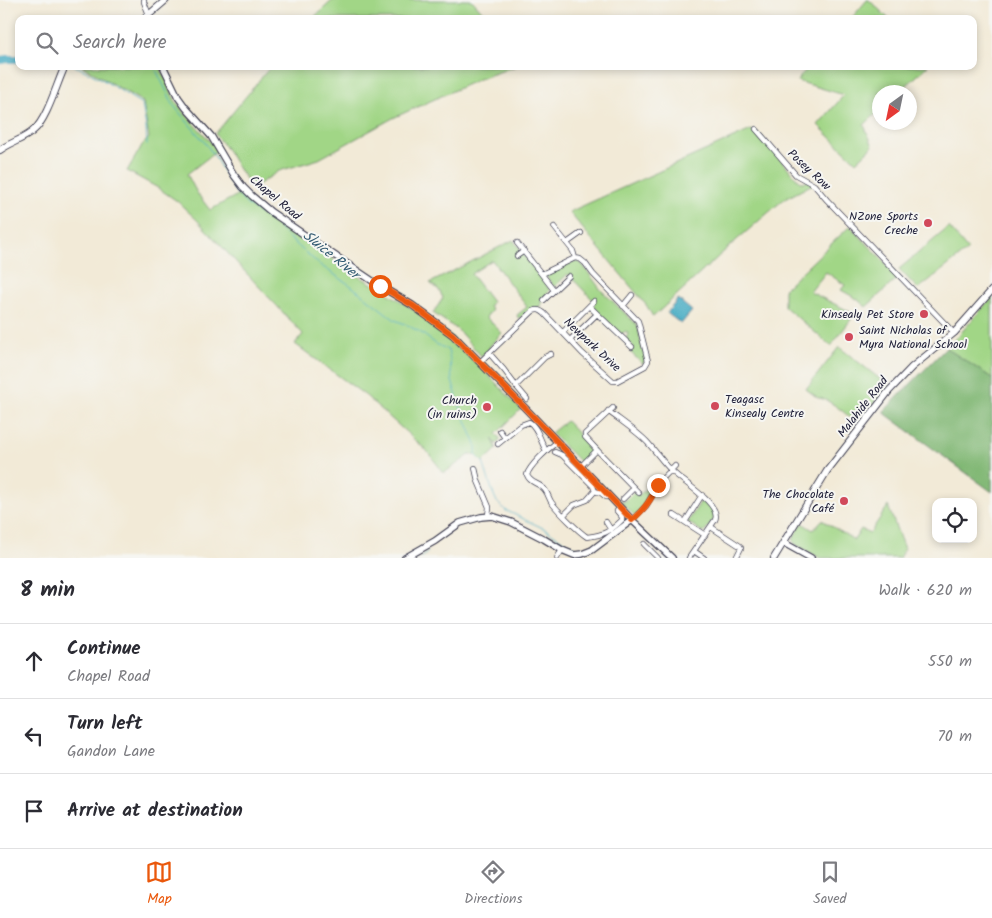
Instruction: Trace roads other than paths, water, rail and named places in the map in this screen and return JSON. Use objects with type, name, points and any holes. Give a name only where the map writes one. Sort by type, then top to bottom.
[{"type":"main road","points":[[149,15],[166,0]]},
{"type":"main road","points":[[0,150],[35,130],[64,70]]},
{"type":"main road","name":"Malahide Road","points":[[774,558],[827,471],[889,391],[912,367],[954,333],[992,290]]},
{"type":"street","points":[[144,0],[147,15]]},
{"type":"street","name":"Chapel Road","points":[[165,70],[182,103],[210,136],[234,175],[252,196],[323,248],[412,305],[453,335],[632,520],[672,558]]},
{"type":"street","name":"Posey Row","points":[[756,128],[796,175],[814,185],[954,333]]},
{"type":"street","points":[[542,274],[575,258],[573,251],[554,228]]},
{"type":"street","points":[[567,243],[581,232]]},
{"type":"street","points":[[518,243],[554,290]]},
{"type":"street","points":[[517,256],[524,251]]},
{"type":"street","name":"Newpark Drive","points":[[480,362],[533,311],[537,310],[544,313],[582,353],[613,381],[617,381],[646,366],[648,361],[647,355],[638,321],[622,306],[585,263],[575,258]]},
{"type":"street","points":[[544,300],[569,276]]},
{"type":"street","points":[[622,306],[632,295]]},
{"type":"street","points":[[562,332],[594,301]]},
{"type":"street","points":[[589,306],[632,347]]},
{"type":"street","points":[[570,340],[597,314]]},
{"type":"street","points":[[622,338],[627,333]]},
{"type":"street","points":[[489,354],[509,375],[527,399]]},
{"type":"street","points":[[516,386],[545,357],[551,354]]},
{"type":"street","points":[[639,493],[585,436],[611,410],[647,442],[664,463],[673,468],[702,495],[717,514],[711,527],[689,558]]},
{"type":"street","points":[[498,444],[521,425],[531,422],[535,426],[546,451]]},
{"type":"street","points":[[500,431],[505,438]]},
{"type":"street","points":[[557,442],[530,468],[527,475],[530,481],[540,485],[551,502],[587,537],[602,535],[611,530],[622,520],[617,511]]},
{"type":"street","points":[[581,466],[597,450]]},
{"type":"street","points":[[556,452],[562,455],[595,491],[606,497]]},
{"type":"street","points":[[475,468],[478,481],[490,507],[488,516]]},
{"type":"street","points":[[409,557],[460,523],[488,516],[504,519],[524,528],[574,555],[587,552],[632,520],[646,506],[661,480],[673,468]]},
{"type":"street","points":[[622,499],[634,488]]},
{"type":"street","points":[[564,515],[571,507],[587,500],[595,491]]},
{"type":"street","points":[[685,522],[702,495]]},
{"type":"street","points":[[674,515],[705,535]]},
{"type":"street","points":[[606,522],[611,530]]},
{"type":"street","points":[[711,527],[740,546],[741,548],[736,558]]},
{"type":"street","points":[[784,543],[811,558]]},
{"type":"street","points":[[644,544],[658,558]]},
{"type":"street","points":[[557,558],[562,550]]},
{"type":"street","points":[[694,551],[704,558]]},
{"type":"water","points":[[678,299],[692,311],[681,324],[667,313]]},
{"type":"waterway","name":"Sluice River","points":[[0,60],[15,59]]},
{"type":"waterway","name":"Sluice River","points":[[84,70],[142,104],[147,145]]},
{"type":"waterway","name":"Sluice River","points":[[156,70],[174,106],[206,144],[234,190],[246,204],[276,224],[282,232],[320,265],[350,285],[395,320],[420,332],[448,350],[452,381],[461,409],[476,445],[476,455],[483,462],[497,502],[505,510],[545,529],[581,552]]},
{"type":"waterway","points":[[422,557],[428,552]]},
{"type":"place","name":"NZone Sports Creche","points":[[928,223]]},
{"type":"place","name":"Kinsealy Pet Store","points":[[924,314]]},
{"type":"place","name":"Saint Nicholas of Myra National School","points":[[849,337]]},
{"type":"place","name":"Teagasc Kinsealy Centre","points":[[715,406]]},
{"type":"place","name":"Church (in ruins)","points":[[487,407]]},
{"type":"place","name":"The Chocolate Café","points":[[844,501]]}]
